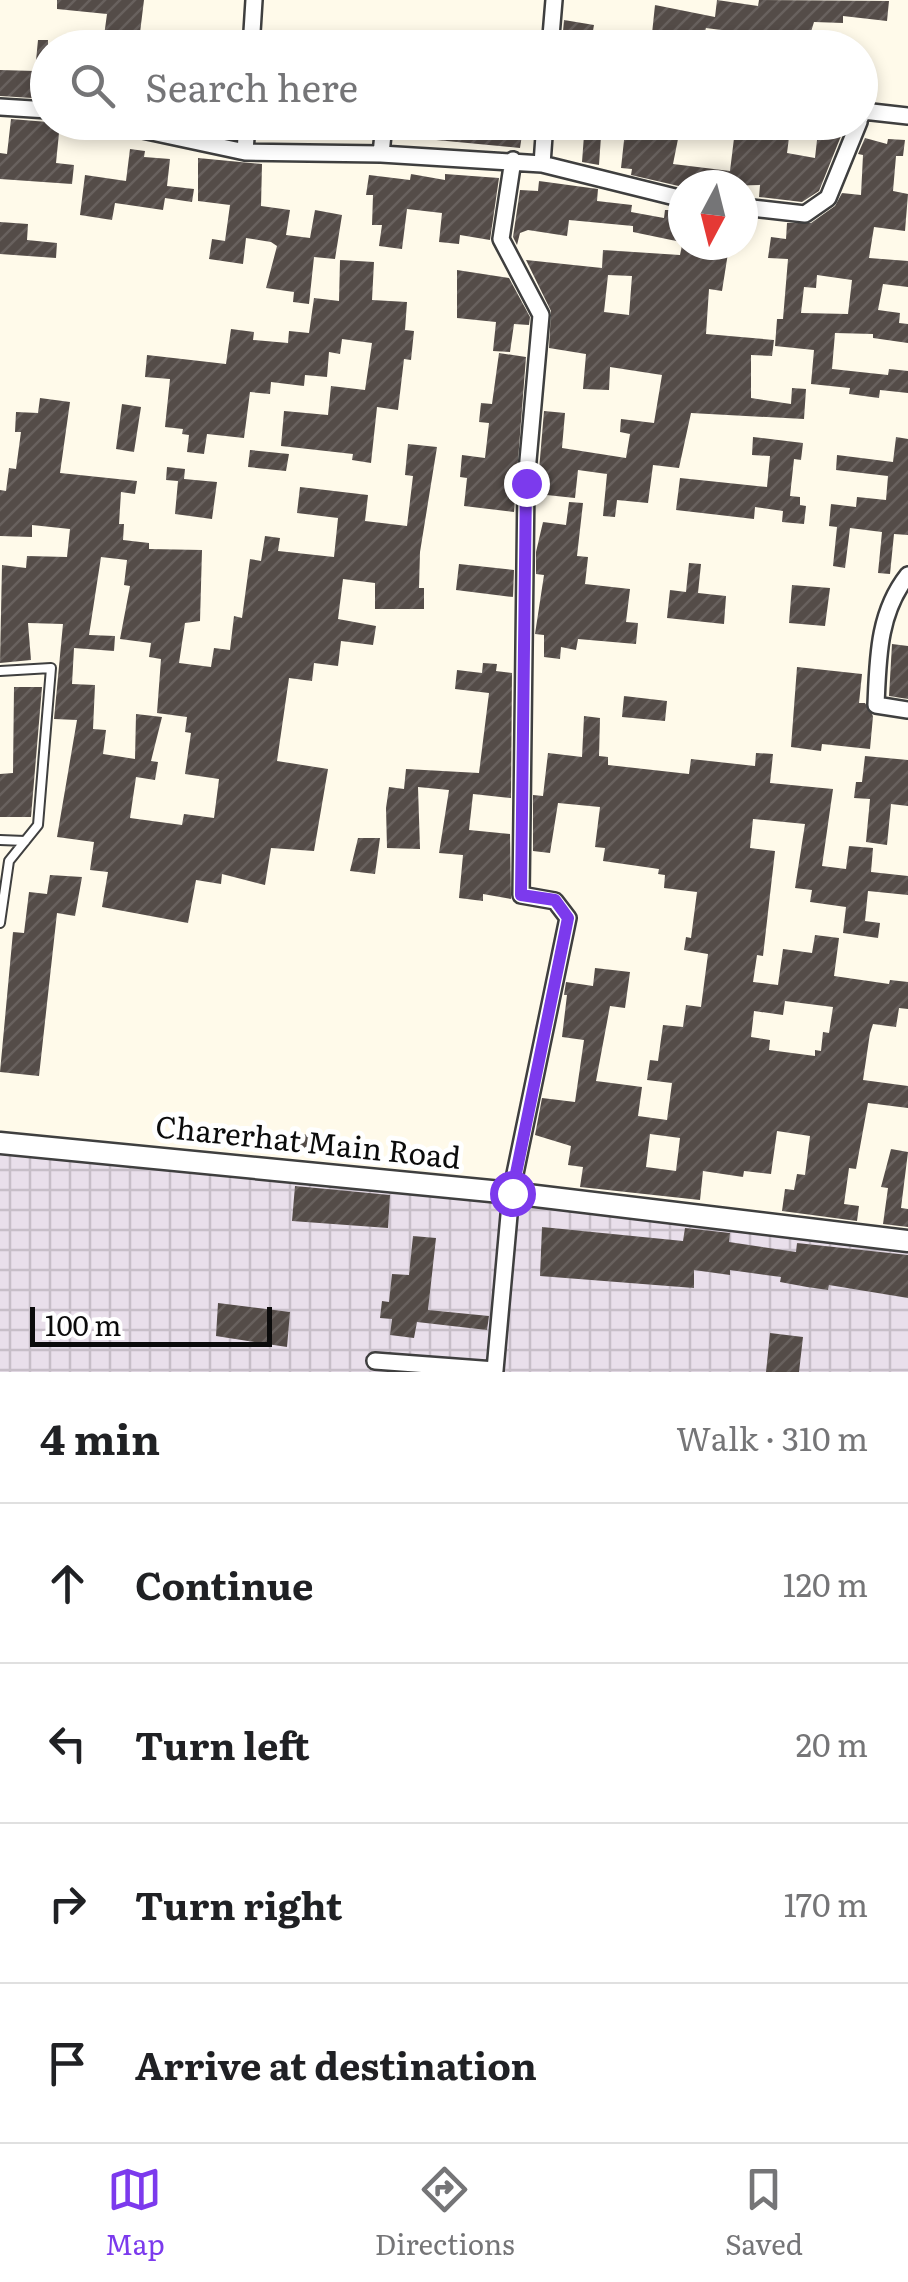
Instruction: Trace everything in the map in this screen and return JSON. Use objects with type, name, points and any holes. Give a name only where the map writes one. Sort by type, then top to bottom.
[{"type":"street","points":[[252,30],[254,0]]},
{"type":"street","points":[[552,30],[554,0]]},
{"type":"street","points":[[0,107],[30,109]]},
{"type":"street","points":[[878,112],[908,116]]},
{"type":"street","points":[[189,140],[245,152],[513,160],[668,195]]},
{"type":"street","points":[[245,152],[246,140]]},
{"type":"street","points":[[380,154],[383,140]]},
{"type":"street","points":[[542,164],[544,140]]},
{"type":"street","points":[[758,208],[805,214],[828,198],[852,140]]},
{"type":"street","points":[[375,1361],[495,1370],[512,1193],[568,918],[555,900],[521,895],[526,483],[541,315],[501,240],[513,160]]},
{"type":"street","points":[[908,575],[880,633],[876,704],[908,710]]},
{"type":"street","name":"Charerhat Main Road","points":[[1,1142],[512,1193],[908,1241]]},
{"type":"lane","points":[[0,671],[51,668],[38,825],[9,861],[0,923]]},
{"type":"lane","points":[[0,840],[25,841]]},
{"type":"shaded area","points":[[0,1143],[908,1241],[908,1372],[0,1372]]},
{"type":"building","points":[[57,0],[144,0],[140,30],[105,30],[107,14],[57,9]]},
{"type":"building","points":[[717,0],[758,6],[759,0],[889,1],[887,21],[843,16],[843,23],[814,22],[812,30],[652,30],[655,5],[715,17]]},
{"type":"building","points":[[564,20],[594,25],[593,30],[563,30]]},
{"type":"building","points":[[0,70],[30,71],[30,98],[0,96]]},
{"type":"building","points":[[11,119],[30,121],[30,140],[58,140],[56,163],[74,165],[72,184],[0,179],[0,153],[7,154]]},
{"type":"building","points":[[888,139],[905,140],[903,156],[896,156],[893,191],[908,194],[905,231],[874,227],[869,258],[908,261],[908,287],[883,284],[878,310],[900,313],[899,323],[908,324],[908,343],[873,338],[873,334],[835,333],[832,369],[888,375],[889,369],[908,371],[908,393],[880,390],[879,398],[849,394],[850,388],[811,384],[814,350],[775,346],[777,319],[783,319],[788,259],[768,258],[771,237],[786,239],[787,223],[811,223],[835,206],[842,193],[861,195],[863,155],[858,154],[864,140],[887,144]],"holes":[[[817,275],[852,280],[848,314],[801,313],[804,287],[816,288]]]},
{"type":"building","points":[[436,140],[521,140],[520,148]]},
{"type":"building","points":[[584,140],[601,140],[599,165],[582,162]]},
{"type":"building","points":[[624,140],[678,140],[673,164],[722,170],[668,170],[668,184],[631,175],[632,169],[621,168]]},
{"type":"building","points":[[734,140],[789,140],[787,153],[815,158],[817,140],[839,140],[819,191],[802,202],[759,197],[758,170],[730,170]]},
{"type":"building","points":[[130,149],[145,151],[144,157],[170,159],[167,186],[194,189],[192,202],[165,198],[163,210],[115,203],[112,220],[80,215],[85,175],[126,181]]},
{"type":"building","points":[[198,158],[262,164],[261,206],[290,210],[286,235],[310,238],[315,210],[342,215],[335,259],[314,257],[309,304],[293,302],[294,292],[266,288],[277,246],[271,242],[246,238],[243,264],[209,259],[212,239],[225,241],[230,205],[198,201]]},
{"type":"building","points":[[411,174],[445,180],[445,174],[499,178],[490,240],[460,235],[459,244],[439,242],[442,213],[407,209],[402,249],[379,246],[382,225],[372,225],[373,195],[366,195],[369,175],[410,180]]},
{"type":"building","points":[[539,181],[598,189],[597,201],[632,205],[631,212],[664,218],[668,210],[668,239],[633,232],[633,226],[569,220],[567,236],[528,230],[520,233],[517,245],[513,237],[520,190],[538,191]]},
{"type":"building","points":[[0,222],[28,224],[27,240],[57,243],[56,258],[0,254]]},
{"type":"building","points":[[603,250],[668,254],[668,260],[727,260],[722,291],[709,289],[706,334],[774,340],[772,356],[751,355],[751,398],[791,404],[792,388],[806,389],[804,419],[691,413],[679,468],[653,465],[648,503],[617,500],[615,517],[603,516],[607,474],[578,470],[575,498],[537,494],[544,411],[565,413],[562,448],[626,458],[630,434],[620,432],[621,419],[654,423],[662,375],[610,367],[609,390],[583,389],[586,354],[549,348],[551,311],[526,260],[602,268]],"holes":[[[608,275],[632,276],[629,315],[604,312]]]},
{"type":"building","points":[[340,260],[374,262],[372,300],[407,302],[405,330],[414,331],[411,360],[404,359],[398,410],[377,407],[371,463],[352,460],[353,454],[281,446],[284,411],[328,415],[331,386],[365,390],[372,343],[342,339],[340,354],[329,352],[327,377],[305,375],[304,386],[271,382],[270,394],[250,392],[244,438],[207,434],[204,454],[187,452],[189,435],[182,434],[183,429],[165,427],[170,379],[145,377],[147,355],[226,364],[231,329],[254,332],[253,340],[288,343],[289,331],[309,333],[314,298],[339,301]]},
{"type":"building","points":[[457,270],[509,278],[530,317],[529,325],[514,324],[510,352],[493,351],[496,322],[457,318]]},
{"type":"building","points":[[499,353],[526,357],[514,512],[464,506],[467,478],[460,477],[462,455],[485,458],[489,423],[479,422],[481,403],[492,404]]},
{"type":"building","points":[[40,398],[70,402],[60,473],[137,481],[135,494],[121,492],[119,524],[124,524],[123,540],[149,543],[149,549],[202,550],[200,621],[185,623],[179,663],[211,667],[214,648],[230,650],[234,616],[242,618],[250,559],[261,561],[265,536],[280,538],[278,551],[334,557],[338,518],[297,513],[300,487],[368,495],[365,521],[407,526],[413,476],[405,475],[408,444],[437,447],[420,552],[419,588],[424,588],[424,609],[375,609],[375,583],[343,579],[338,619],[376,626],[373,645],[341,641],[338,666],[314,663],[312,681],[289,678],[277,761],[328,769],[314,851],[271,848],[265,885],[222,874],[221,884],[196,880],[188,923],[102,907],[108,872],[90,870],[94,842],[57,837],[77,720],[54,719],[63,624],[28,623],[31,660],[0,663],[2,565],[26,568],[27,556],[67,557],[70,529],[32,525],[32,537],[0,536],[0,490],[6,491],[9,468],[16,469],[21,432],[15,432],[16,412],[38,413]],"holes":[[[101,557],[127,560],[124,585],[130,586],[120,639],[151,643],[149,657],[161,659],[157,713],[187,717],[185,732],[191,733],[185,774],[219,779],[214,818],[184,814],[182,825],[130,818],[136,777],[155,780],[158,762],[151,761],[162,717],[136,714],[135,759],[103,754],[106,730],[93,729],[95,685],[72,684],[74,648],[114,651],[115,636],[89,635]]]},
{"type":"building","points":[[122,404],[141,407],[134,452],[116,449]]},
{"type":"building","points":[[753,437],[803,443],[801,460],[794,459],[790,496],[800,497],[800,505],[806,506],[804,524],[782,522],[783,511],[755,507],[754,519],[676,510],[680,478],[767,487],[770,456],[752,455]]},
{"type":"building","points":[[896,437],[908,439],[908,535],[894,534],[890,574],[878,573],[882,532],[850,528],[845,568],[833,566],[837,527],[829,526],[831,504],[856,507],[857,497],[886,500],[888,476],[836,470],[837,455],[893,462]]},
{"type":"building","points":[[250,450],[289,454],[286,471],[248,467]]},
{"type":"building","points":[[167,467],[185,469],[184,479],[217,482],[212,519],[175,514],[178,481],[166,480]]},
{"type":"building","points":[[569,502],[583,503],[577,556],[588,557],[585,584],[630,589],[626,622],[638,623],[636,644],[578,639],[576,650],[561,647],[560,659],[544,657],[544,635],[535,634],[544,575],[536,574],[536,552],[543,522],[566,525]]},
{"type":"building","points":[[689,563],[701,564],[698,593],[726,596],[724,624],[667,618],[670,590],[686,592]]},
{"type":"building","points":[[459,564],[514,570],[513,597],[456,590]]},
{"type":"building","points":[[792,585],[830,588],[825,626],[789,623]]},
{"type":"building","points":[[892,644],[908,646],[908,699],[889,696]]},
{"type":"building","points":[[483,663],[497,664],[496,671],[512,673],[511,798],[473,794],[469,830],[510,834],[511,899],[483,894],[483,901],[459,898],[463,855],[439,853],[449,790],[418,787],[420,849],[387,848],[386,808],[389,787],[404,789],[406,769],[479,773],[489,693],[455,689],[457,670],[482,673]]},
{"type":"building","points":[[797,667],[862,674],[859,703],[865,703],[873,716],[870,749],[822,744],[821,751],[791,747]]},
{"type":"building","points":[[14,687],[42,687],[31,817],[0,817],[0,774],[13,773]]},
{"type":"building","points":[[624,696],[667,701],[665,721],[622,717]]},
{"type":"building","points":[[584,716],[600,718],[599,756],[608,757],[608,765],[689,774],[691,759],[755,766],[756,753],[773,754],[770,783],[833,789],[822,866],[846,869],[849,846],[873,848],[871,872],[908,876],[908,895],[868,891],[865,921],[880,923],[878,938],[843,933],[846,907],[810,902],[812,890],[795,888],[805,824],[753,819],[750,848],[775,851],[763,956],[757,955],[753,982],[778,985],[783,949],[812,953],[815,935],[839,938],[834,976],[889,984],[890,980],[908,982],[908,1009],[899,1008],[896,1027],[873,1024],[870,1033],[863,1080],[908,1086],[908,1108],[868,1103],[856,1169],[849,1168],[844,1204],[859,1206],[857,1221],[782,1211],[785,1189],[794,1190],[797,1174],[805,1175],[810,1136],[777,1131],[771,1174],[744,1171],[743,1177],[703,1171],[700,1200],[580,1187],[583,1167],[568,1165],[571,1146],[535,1135],[542,1098],[575,1102],[584,1040],[562,1037],[564,995],[566,982],[593,986],[595,968],[630,972],[625,1008],[610,1006],[596,1081],[642,1087],[638,1116],[667,1120],[672,1083],[647,1080],[650,1060],[658,1061],[663,1025],[683,1027],[686,1005],[701,1007],[708,954],[684,950],[686,937],[691,938],[697,892],[664,888],[665,875],[658,874],[659,869],[603,861],[605,848],[595,847],[600,807],[558,803],[550,853],[533,851],[533,795],[543,796],[548,753],[582,757]],"holes":[[[785,1001],[833,1007],[829,1033],[823,1032],[821,1051],[815,1050],[815,1056],[769,1050],[770,1040],[751,1037],[754,1011],[783,1015]],[[650,1134],[680,1138],[676,1171],[646,1167]]]},
{"type":"building","points":[[865,756],[908,760],[908,806],[891,804],[887,845],[866,842],[870,799],[854,798],[856,782],[862,782]]},
{"type":"building","points":[[358,838],[380,838],[375,874],[350,871]]},
{"type":"building","points":[[50,875],[82,877],[75,916],[57,913],[39,1076],[0,1072],[13,932],[24,933],[29,892],[47,894]]},
{"type":"building","points":[[302,1134],[340,1140],[337,1158],[299,1152]]},
{"type":"building","points":[[891,1149],[908,1152],[901,1208],[908,1209],[908,1227],[883,1224],[888,1188],[881,1187]]},
{"type":"building","points":[[295,1186],[390,1195],[388,1228],[292,1221]]},
{"type":"building","points":[[542,1227],[683,1241],[685,1228],[730,1233],[729,1242],[796,1252],[797,1243],[908,1255],[908,1298],[829,1285],[828,1290],[807,1287],[780,1282],[781,1277],[730,1270],[730,1275],[694,1270],[694,1288],[540,1276]]},
{"type":"building","points":[[413,1236],[436,1238],[428,1310],[489,1316],[487,1330],[417,1322],[414,1338],[390,1335],[392,1319],[380,1318],[382,1301],[389,1302],[392,1274],[409,1275]]},
{"type":"building","points":[[218,1303],[290,1312],[287,1347],[216,1336]]},
{"type":"building","points":[[770,1333],[803,1337],[799,1372],[766,1372]]},
{"type":"route","points":[[512,1193],[568,918],[555,900],[521,895],[526,483]]}]
